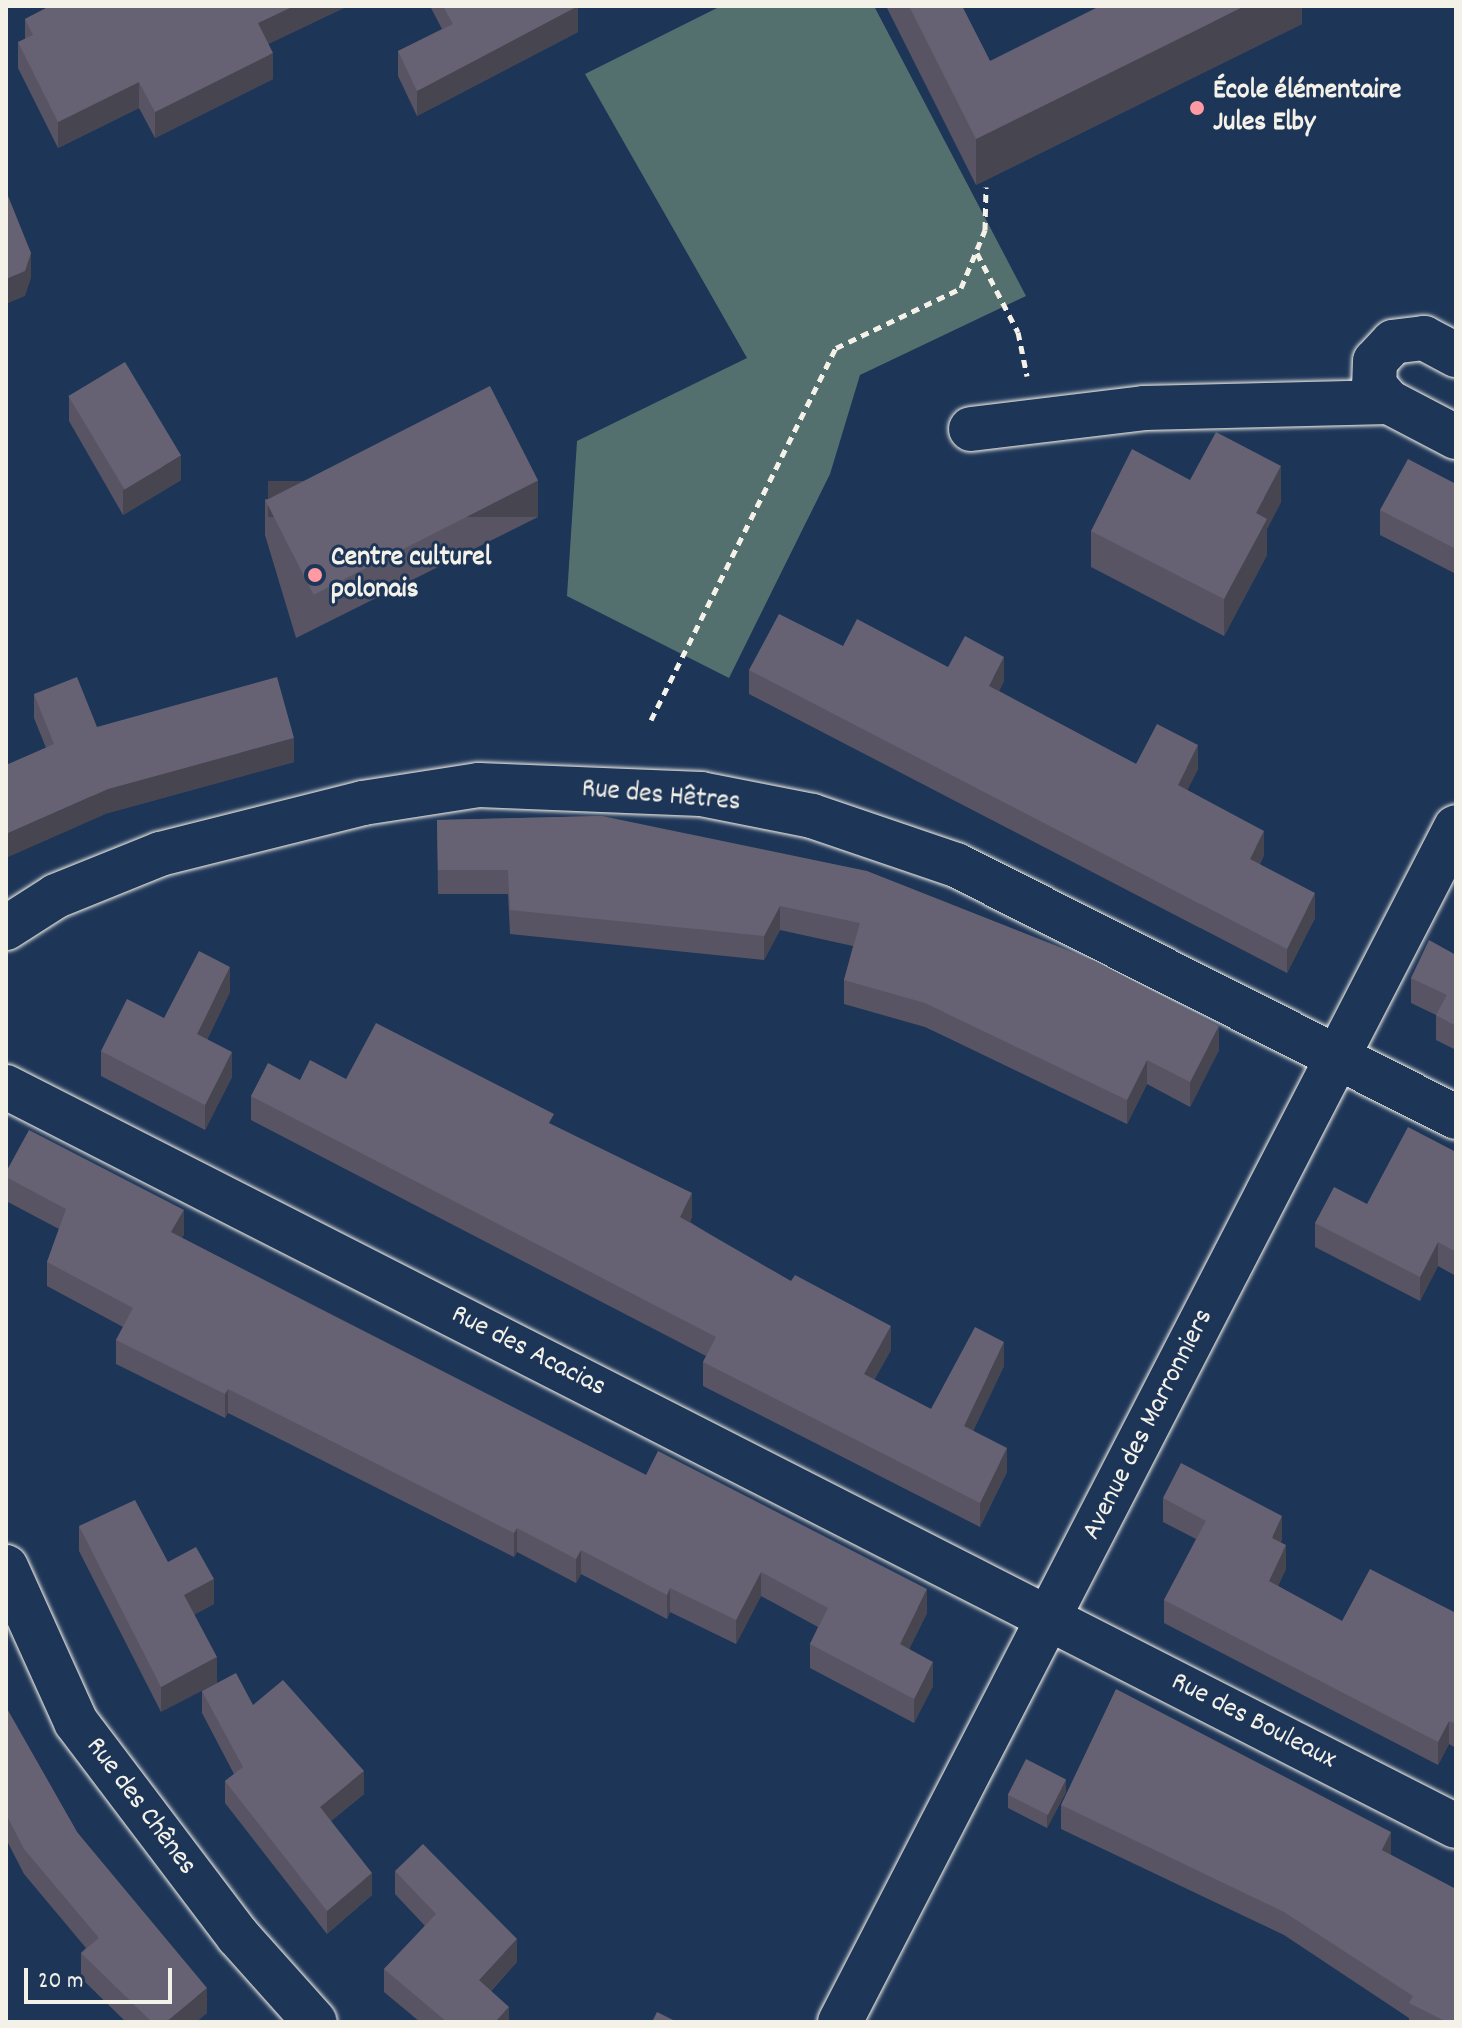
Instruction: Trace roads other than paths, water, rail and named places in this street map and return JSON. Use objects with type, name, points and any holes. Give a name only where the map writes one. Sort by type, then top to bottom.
[{"type":"street","points":[[1456,355],[1424,338],[1393,342],[1375,361],[1374,385],[1389,402],[1456,437]]},
{"type":"street","points":[[971,429],[1144,408],[1389,402]]},
{"type":"street","name":"Rue des Hêtres","points":[[6,928],[56,896],[160,854],[363,803],[479,785],[701,794],[812,816],[956,865],[1456,1117]]},
{"type":"street","name":"Avenue des Marronniers","points":[[840,2022],[1050,1619],[1335,1056],[1456,827]]},
{"type":"street","name":"Rue des Acacias","points":[[6,1087],[1050,1619]]},
{"type":"street","name":"Rue des Chênes","points":[[6,1567],[76,1722],[238,1936],[315,2022]]},
{"type":"street","name":"Rue des Bouleaux","points":[[1050,1619],[1456,1826]]},
{"type":"place","name":"École élémentaire Jules Elby","points":[[1197,108]]},
{"type":"place","name":"Centre culturel polonais","points":[[315,575]]}]
